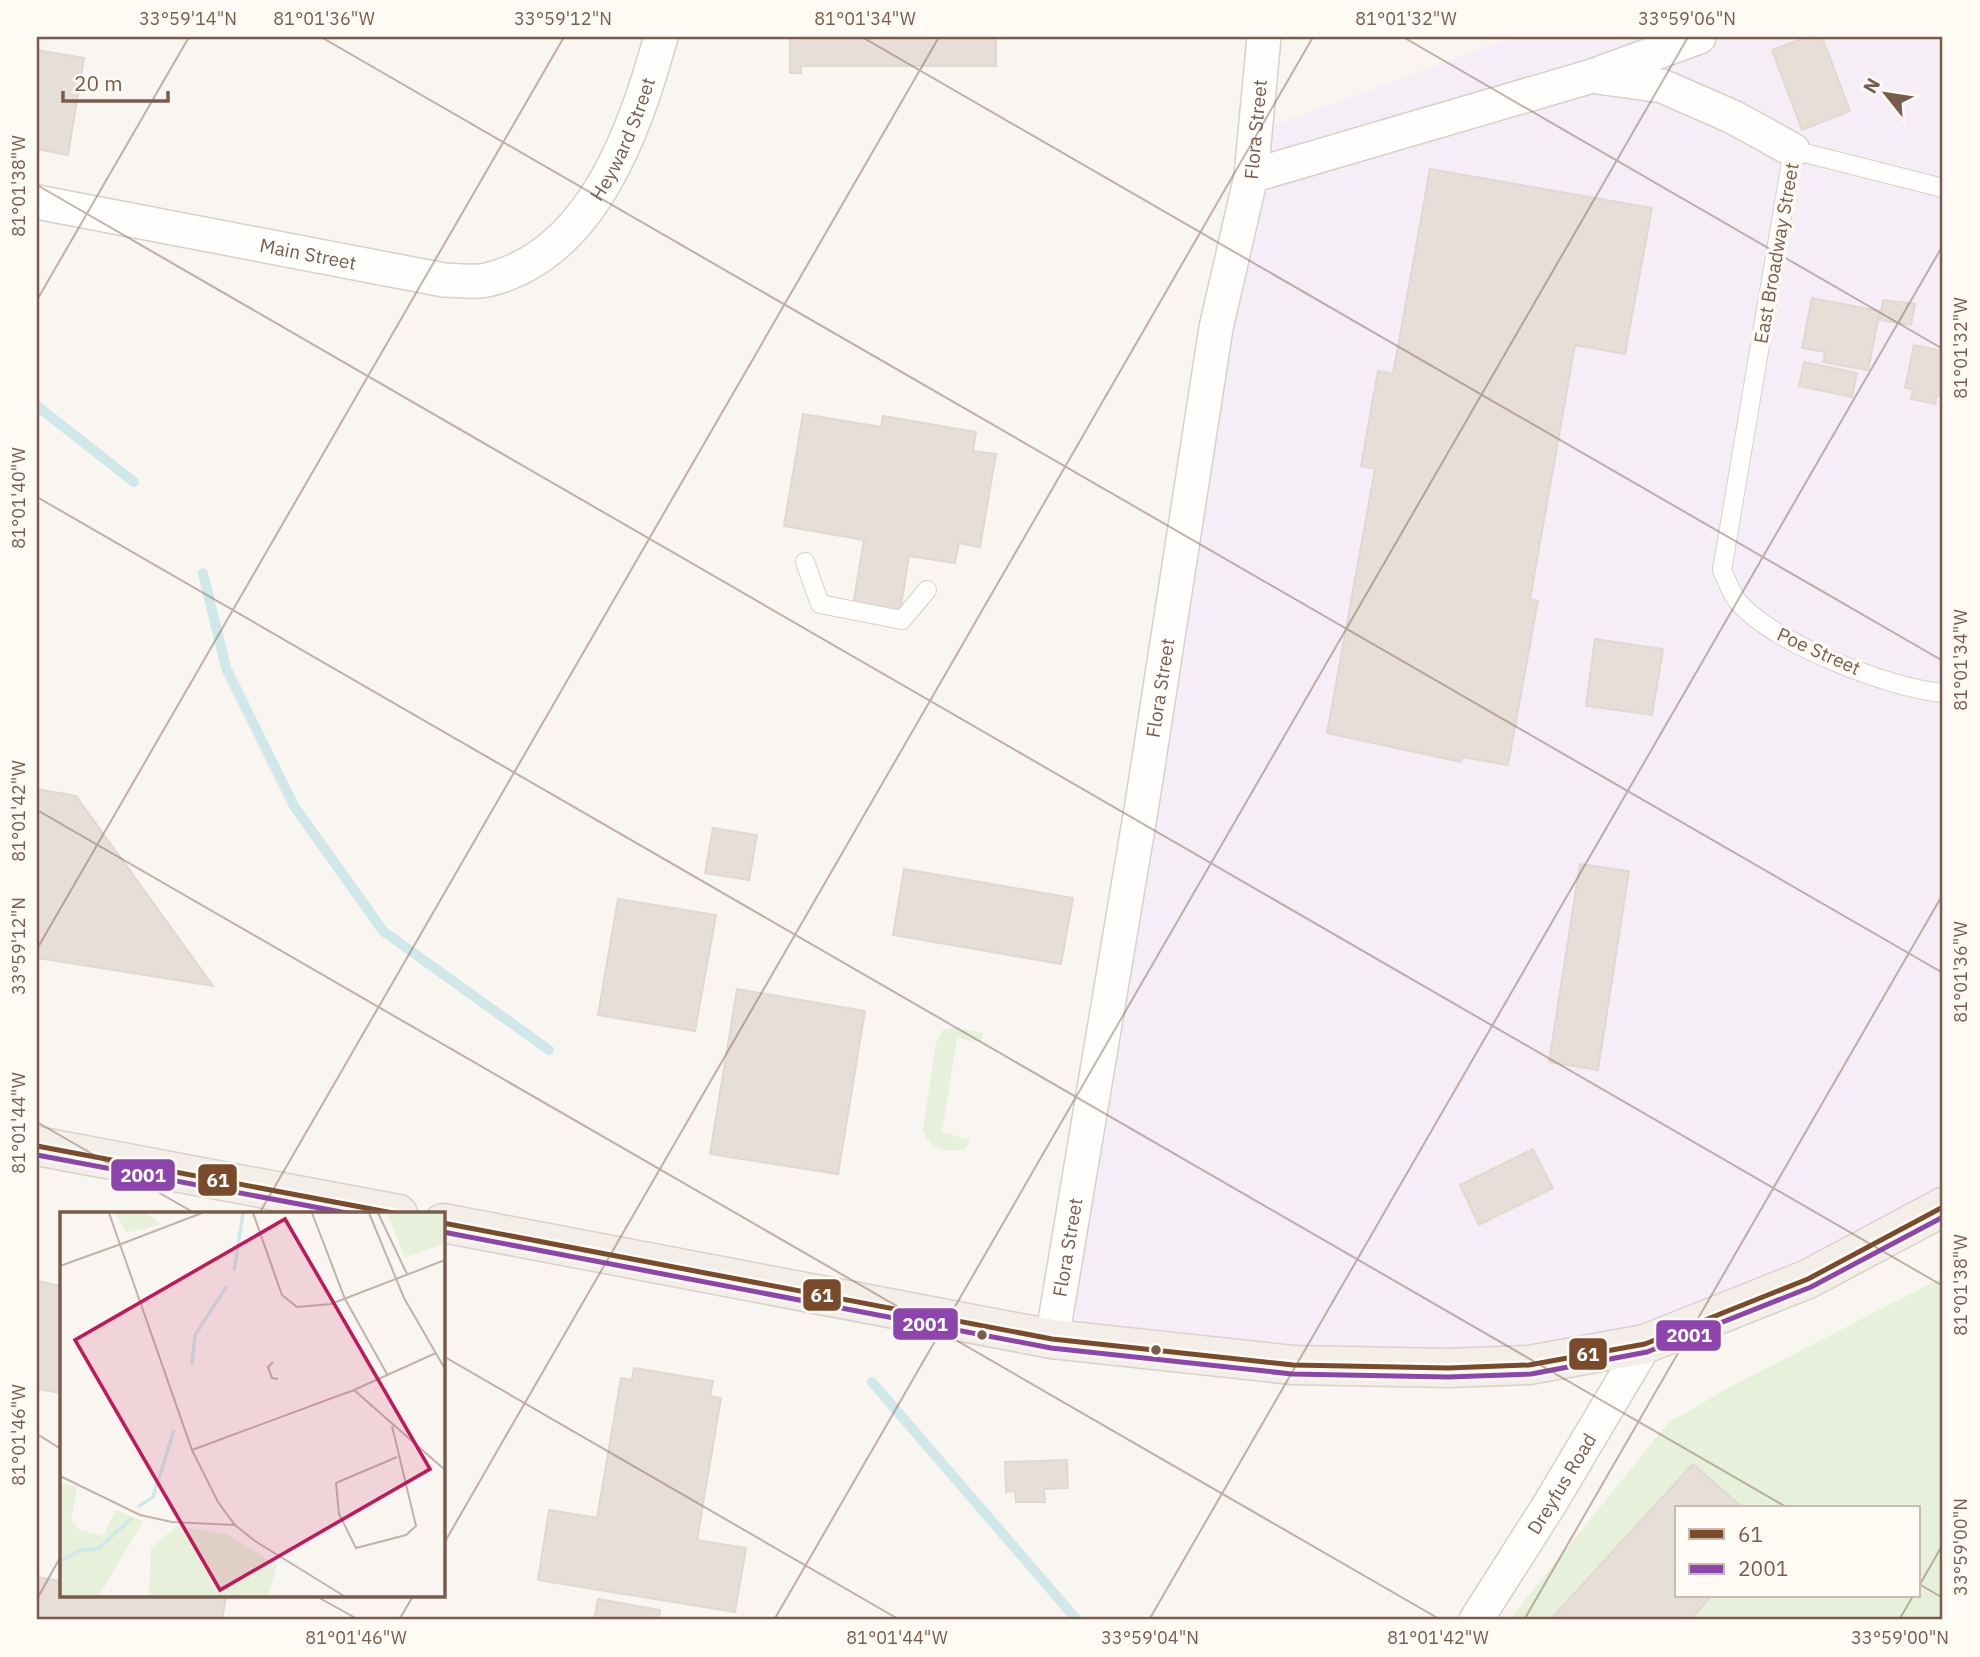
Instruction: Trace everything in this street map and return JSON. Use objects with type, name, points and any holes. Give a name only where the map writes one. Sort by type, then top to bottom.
[{"type":"main road","points":[[37,1146],[387,1212]]},
{"type":"main road","points":[[444,1223],[1052,1339],[1293,1365],[1448,1368],[1529,1365],[1645,1344],[1808,1279],[1943,1207]]},
{"type":"street","name":"Heyward Street","points":[[567,232],[615,162],[643,102],[661,37]]},
{"type":"street","name":"Flora Street","points":[[1052,1339],[1142,804],[1216,328],[1251,176],[1264,37]]},
{"type":"street","name":"East Broadway Street","points":[[1251,176],[1592,76],[1699,37]]},
{"type":"street","name":"East Broadway Street","points":[[1592,76],[1662,86],[1733,117],[1793,150]]},
{"type":"street","name":"Main Street","points":[[37,202],[444,280],[484,281],[514,272],[542,255],[567,232]]},
{"type":"street","name":"Dreyfus Road","points":[[1476,1620],[1552,1502],[1645,1344]]},
{"type":"lane","points":[[1793,150],[1943,188]]},
{"type":"lane","name":"East Broadway Street","points":[[1722,570],[1793,150]]},
{"type":"lane","points":[[805,562],[820,604],[902,620],[926,590]]},
{"type":"lane","name":"Poe Street","points":[[1722,570],[1738,601],[1767,627],[1804,648],[1899,683],[1943,693]]},
{"type":"shaded area","points":[[1513,37],[1943,37],[1943,1219],[1759,1308],[1401,1369],[1049,1326],[1259,131]]},
{"type":"green space","points":[[955,1027],[984,1033],[980,1042],[957,1038],[942,1132],[970,1140],[965,1149],[951,1150],[934,1146],[923,1130],[936,1042],[943,1030]]},
{"type":"green space","points":[[1943,1277],[1943,1620],[1509,1620],[1667,1424],[1726,1389]]},
{"type":"building","points":[[790,37],[996,37],[996,66],[801,66],[801,73],[790,73]]},
{"type":"building","points":[[1807,37],[1822,37],[1850,111],[1802,130],[1772,50]]},
{"type":"building","points":[[37,50],[84,58],[68,155],[37,149]]},
{"type":"building","points":[[1430,169],[1652,208],[1625,354],[1575,345],[1530,599],[1538,601],[1508,765],[1462,757],[1461,762],[1327,733],[1375,469],[1361,466],[1378,371],[1393,374]]},
{"type":"building","points":[[1812,298],[1880,311],[1868,370],[1823,362],[1825,352],[1802,348]]},
{"type":"building","points":[[1883,300],[1915,304],[1911,325],[1880,320]]},
{"type":"building","points":[[1914,345],[1943,351],[1943,397],[1937,395],[1935,404],[1911,399],[1913,389],[1905,388]]},
{"type":"building","points":[[1804,362],[1857,373],[1852,397],[1799,386]]},
{"type":"building","points":[[803,414],[881,427],[883,416],[976,432],[973,451],[996,454],[980,547],[959,543],[955,563],[909,556],[900,612],[853,605],[864,540],[784,526]]},
{"type":"building","points":[[1595,639],[1663,649],[1652,715],[1586,706]]},
{"type":"building","points":[[37,789],[76,796],[213,986],[37,958]]},
{"type":"building","points":[[713,828],[757,835],[749,880],[705,873]]},
{"type":"building","points":[[1580,864],[1629,871],[1598,1070],[1549,1062]]},
{"type":"building","points":[[904,869],[1073,898],[1061,964],[893,935]]},
{"type":"building","points":[[618,899],[716,915],[695,1031],[598,1015]]},
{"type":"building","points":[[737,989],[865,1011],[838,1174],[710,1154]]},
{"type":"building","points":[[1533,1149],[1553,1188],[1479,1225],[1460,1185]]},
{"type":"building","points":[[37,1281],[60,1286],[60,1393],[37,1389]]},
{"type":"building","points":[[634,1368],[713,1381],[710,1396],[721,1398],[697,1540],[746,1548],[735,1612],[538,1580],[549,1510],[597,1518],[621,1378],[632,1380]]},
{"type":"building","points":[[1067,1460],[1068,1488],[1044,1489],[1045,1502],[1016,1502],[1015,1491],[1006,1492],[1005,1462]]},
{"type":"building","points":[[1693,1464],[1741,1506],[1675,1506],[1675,1598],[1709,1598],[1690,1620],[1550,1620]]},
{"type":"building","points":[[37,1577],[60,1581],[60,1598],[226,1598],[222,1620],[37,1620]]},
{"type":"building","points":[[598,1599],[660,1610],[659,1620],[594,1620]]},
{"type":"waterway","points":[[37,406],[134,482]]},
{"type":"waterway","points":[[203,573],[226,668],[294,806],[383,931],[549,1050]]},
{"type":"waterway","points":[[872,1382],[1077,1620]]},
{"type":"transit line","name":"61","points":[[37,1146],[387,1212]]},
{"type":"transit line","name":"2001","points":[[37,1155],[341,1212]]},
{"type":"transit line","name":"61","points":[[444,1223],[1052,1339],[1293,1365],[1448,1368],[1529,1365],[1645,1344],[1808,1279],[1943,1207]]},
{"type":"transit line","name":"2001","points":[[444,1232],[1051,1348],[1292,1374],[1448,1377],[1531,1374],[1647,1352],[1811,1287],[1943,1217]]}]
